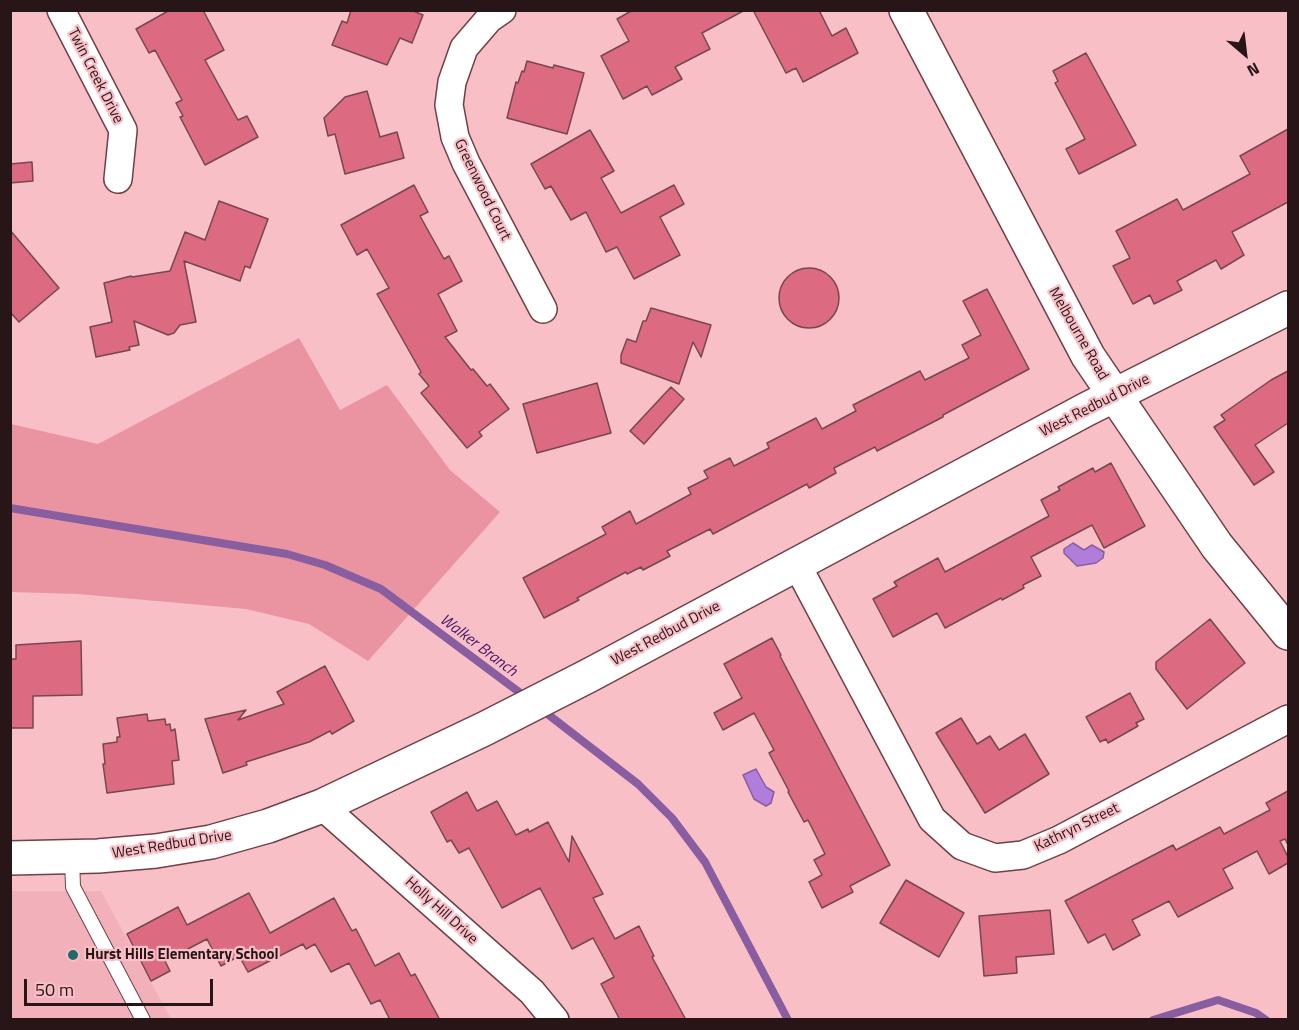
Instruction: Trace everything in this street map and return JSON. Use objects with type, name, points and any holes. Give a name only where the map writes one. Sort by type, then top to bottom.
[{"type":"street","name":"Twin Creek Drive","points":[[61,10],[123,130],[118,178]]},
{"type":"street","name":"Greenwood Court","points":[[502,10],[489,19],[464,48],[453,82],[449,105],[455,137],[466,163],[543,309]]},
{"type":"street","name":"Melbourne Road","points":[[906,10],[1088,356],[1217,546],[1288,633]]},
{"type":"street","name":"West Redbud Drive","points":[[10,858],[98,856],[211,842],[268,826],[322,806],[484,729],[588,676],[796,563],[1115,395],[1288,308]]},
{"type":"street","name":"Kathryn Street","points":[[796,563],[932,819],[962,846],[995,858],[1023,855],[1059,840],[1288,719]]},
{"type":"street","name":"Holly Hill Drive","points":[[322,806],[532,992],[555,1020]]},
{"type":"lane","points":[[72,856],[73,887],[143,1020]]},
{"type":"shaded area","points":[[299,338],[340,410],[387,385],[450,470],[500,512],[368,661],[309,624],[246,609],[78,594],[11,592],[11,424],[98,444]]},
{"type":"shaded area","points":[[1073,543],[1084,550],[1092,545],[1104,552],[1103,558],[1096,563],[1077,566],[1064,553],[1064,549]]},
{"type":"shaded area","points":[[756,769],[766,787],[774,792],[771,803],[766,806],[754,799],[743,775]]},
{"type":"shaded area","name":"Hurst Hills Elementary School","points":[[10,891],[101,891],[171,1019],[11,1019]]},
{"type":"building","points":[[170,10],[203,10],[224,50],[205,60],[238,120],[247,116],[258,137],[205,165],[180,117],[183,116],[176,103],[182,100],[155,50],[149,53],[136,29]]},
{"type":"building","points":[[351,10],[411,10],[423,15],[412,43],[400,38],[387,65],[332,45],[342,21],[347,23]]},
{"type":"building","points":[[633,10],[745,10],[702,33],[710,49],[675,67],[682,79],[652,95],[647,86],[623,99],[601,56],[629,41],[617,19]]},
{"type":"building","points":[[753,10],[819,10],[832,36],[846,28],[858,53],[803,82],[796,68],[786,73]]},
{"type":"building","points":[[1086,53],[1136,145],[1079,174],[1066,149],[1085,139],[1055,83],[1058,81],[1053,71]]},
{"type":"building","points":[[527,61],[584,73],[567,134],[507,118],[516,82],[518,83],[522,71],[524,72]]},
{"type":"building","points":[[367,91],[380,137],[397,132],[404,158],[345,174],[335,134],[328,136],[324,118],[345,97]]},
{"type":"building","points":[[1288,129],[1288,202],[1232,232],[1244,255],[1221,269],[1216,260],[1177,281],[1182,290],[1154,304],[1150,295],[1133,304],[1113,266],[1130,258],[1116,231],[1177,199],[1183,210],[1250,174],[1240,156]]},
{"type":"building","points":[[590,130],[614,171],[601,178],[621,213],[674,185],[684,204],[660,217],[680,255],[634,279],[617,247],[606,252],[586,212],[571,220],[551,186],[545,189],[531,164]]},
{"type":"building","points":[[32,162],[33,181],[10,183],[10,164]]},
{"type":"building","points":[[414,185],[428,212],[420,216],[444,259],[449,256],[462,281],[438,294],[457,331],[445,337],[471,370],[473,369],[487,386],[490,384],[509,409],[479,432],[482,436],[467,448],[421,393],[429,386],[419,374],[421,372],[377,294],[389,288],[367,249],[357,255],[341,225]]},
{"type":"building","points":[[219,201],[268,219],[250,268],[245,266],[240,281],[184,261],[196,322],[180,325],[174,333],[168,335],[134,321],[139,345],[129,347],[130,350],[96,357],[90,327],[112,322],[104,283],[131,276],[170,271],[185,232],[205,240]]},
{"type":"building","points":[[10,230],[59,288],[19,322],[10,312]]},
{"type":"building","points":[[809,268],[826,273],[834,281],[839,298],[834,315],[826,323],[809,328],[792,323],[784,315],[779,298],[784,281],[792,273]]},
{"type":"building","points":[[987,289],[1029,369],[877,451],[875,447],[834,468],[836,473],[809,488],[807,484],[713,534],[710,529],[667,551],[670,556],[643,570],[641,567],[627,574],[626,572],[544,618],[523,578],[606,534],[602,527],[630,511],[636,524],[691,494],[688,488],[708,478],[704,471],[730,458],[734,466],[769,448],[767,443],[816,418],[822,429],[856,411],[853,405],[920,371],[925,380],[969,358],[962,345],[981,335],[963,301]]},
{"type":"building","points":[[651,308],[711,325],[701,357],[693,342],[679,384],[621,363],[621,355],[627,339],[636,342],[643,321],[646,321]]},
{"type":"building","points":[[1288,371],[1288,423],[1255,445],[1274,472],[1254,485],[1214,427],[1225,420],[1221,415],[1271,380]]},
{"type":"building","points":[[597,383],[611,433],[537,453],[523,404]]},
{"type":"building","points":[[671,387],[684,399],[644,444],[630,431]]},
{"type":"building","points":[[1111,463],[1145,526],[1104,548],[1092,525],[1031,557],[1041,576],[1023,585],[1024,588],[945,628],[937,613],[893,637],[873,599],[897,586],[894,582],[938,558],[945,572],[1049,516],[1041,500],[1060,490],[1058,487],[1093,468],[1095,472]]},
{"type":"building","points":[[1210,619],[1245,663],[1187,709],[1156,669],[1156,662]]},
{"type":"building","points":[[772,638],[890,865],[850,886],[853,892],[822,908],[809,882],[822,875],[814,860],[825,854],[808,820],[804,822],[788,792],[769,753],[774,750],[754,713],[723,730],[714,713],[742,698],[724,664]]},
{"type":"building","points":[[81,641],[82,695],[33,696],[33,728],[10,728],[10,659],[16,659],[16,645]]},
{"type":"building","points":[[325,666],[354,721],[332,734],[330,731],[309,742],[246,762],[247,765],[223,773],[205,719],[246,710],[238,720],[284,704],[277,692]]},
{"type":"building","points":[[1130,693],[1144,719],[1136,723],[1138,726],[1108,743],[1106,739],[1100,742],[1086,717]]},
{"type":"building","points":[[147,714],[148,721],[165,719],[166,725],[170,724],[171,731],[175,729],[179,760],[172,761],[174,784],[107,793],[103,744],[117,742],[117,737],[120,737],[117,718]]},
{"type":"building","points":[[961,718],[977,744],[990,736],[999,750],[1025,734],[1049,774],[985,813],[936,733]]},
{"type":"building","points":[[1288,791],[1288,845],[1285,839],[1280,841],[1288,857],[1288,863],[1269,874],[1257,851],[1223,869],[1233,888],[1178,917],[1169,901],[1132,920],[1140,935],[1113,950],[1105,934],[1088,943],[1065,901],[1173,845],[1176,850],[1220,827],[1224,834],[1270,810],[1266,803]]},
{"type":"building","points":[[467,792],[477,811],[497,801],[516,835],[528,829],[529,832],[548,822],[569,862],[572,836],[603,894],[593,898],[615,939],[639,926],[654,956],[652,957],[686,1020],[620,1020],[601,984],[614,977],[593,938],[572,949],[540,888],[502,908],[469,848],[459,853],[451,840],[447,842],[431,812]]},
{"type":"building","points":[[906,880],[964,913],[939,957],[880,923]]},
{"type":"building","points":[[249,893],[270,933],[334,898],[352,931],[356,929],[375,966],[399,953],[411,976],[415,974],[440,1020],[390,1020],[380,1000],[371,1004],[349,963],[331,972],[315,944],[306,949],[303,944],[248,972],[239,956],[221,966],[207,939],[165,961],[170,971],[151,981],[127,934],[178,907],[187,925]]},
{"type":"building","points":[[1050,910],[1054,954],[1016,957],[1017,973],[984,976],[979,916]]},
{"type":"waterway","name":"Walker Branch","points":[[10,508],[287,554],[325,565],[381,589],[527,698]]},
{"type":"waterway","name":"Walker Branch","points":[[541,709],[638,784],[672,818],[705,862],[788,1020]]},
{"type":"waterway","points":[[1153,1020],[1218,1000],[1256,1013],[1266,1020]]},
{"type":"place","name":"Hurst Hills Elementary School","points":[[73,955]]}]
